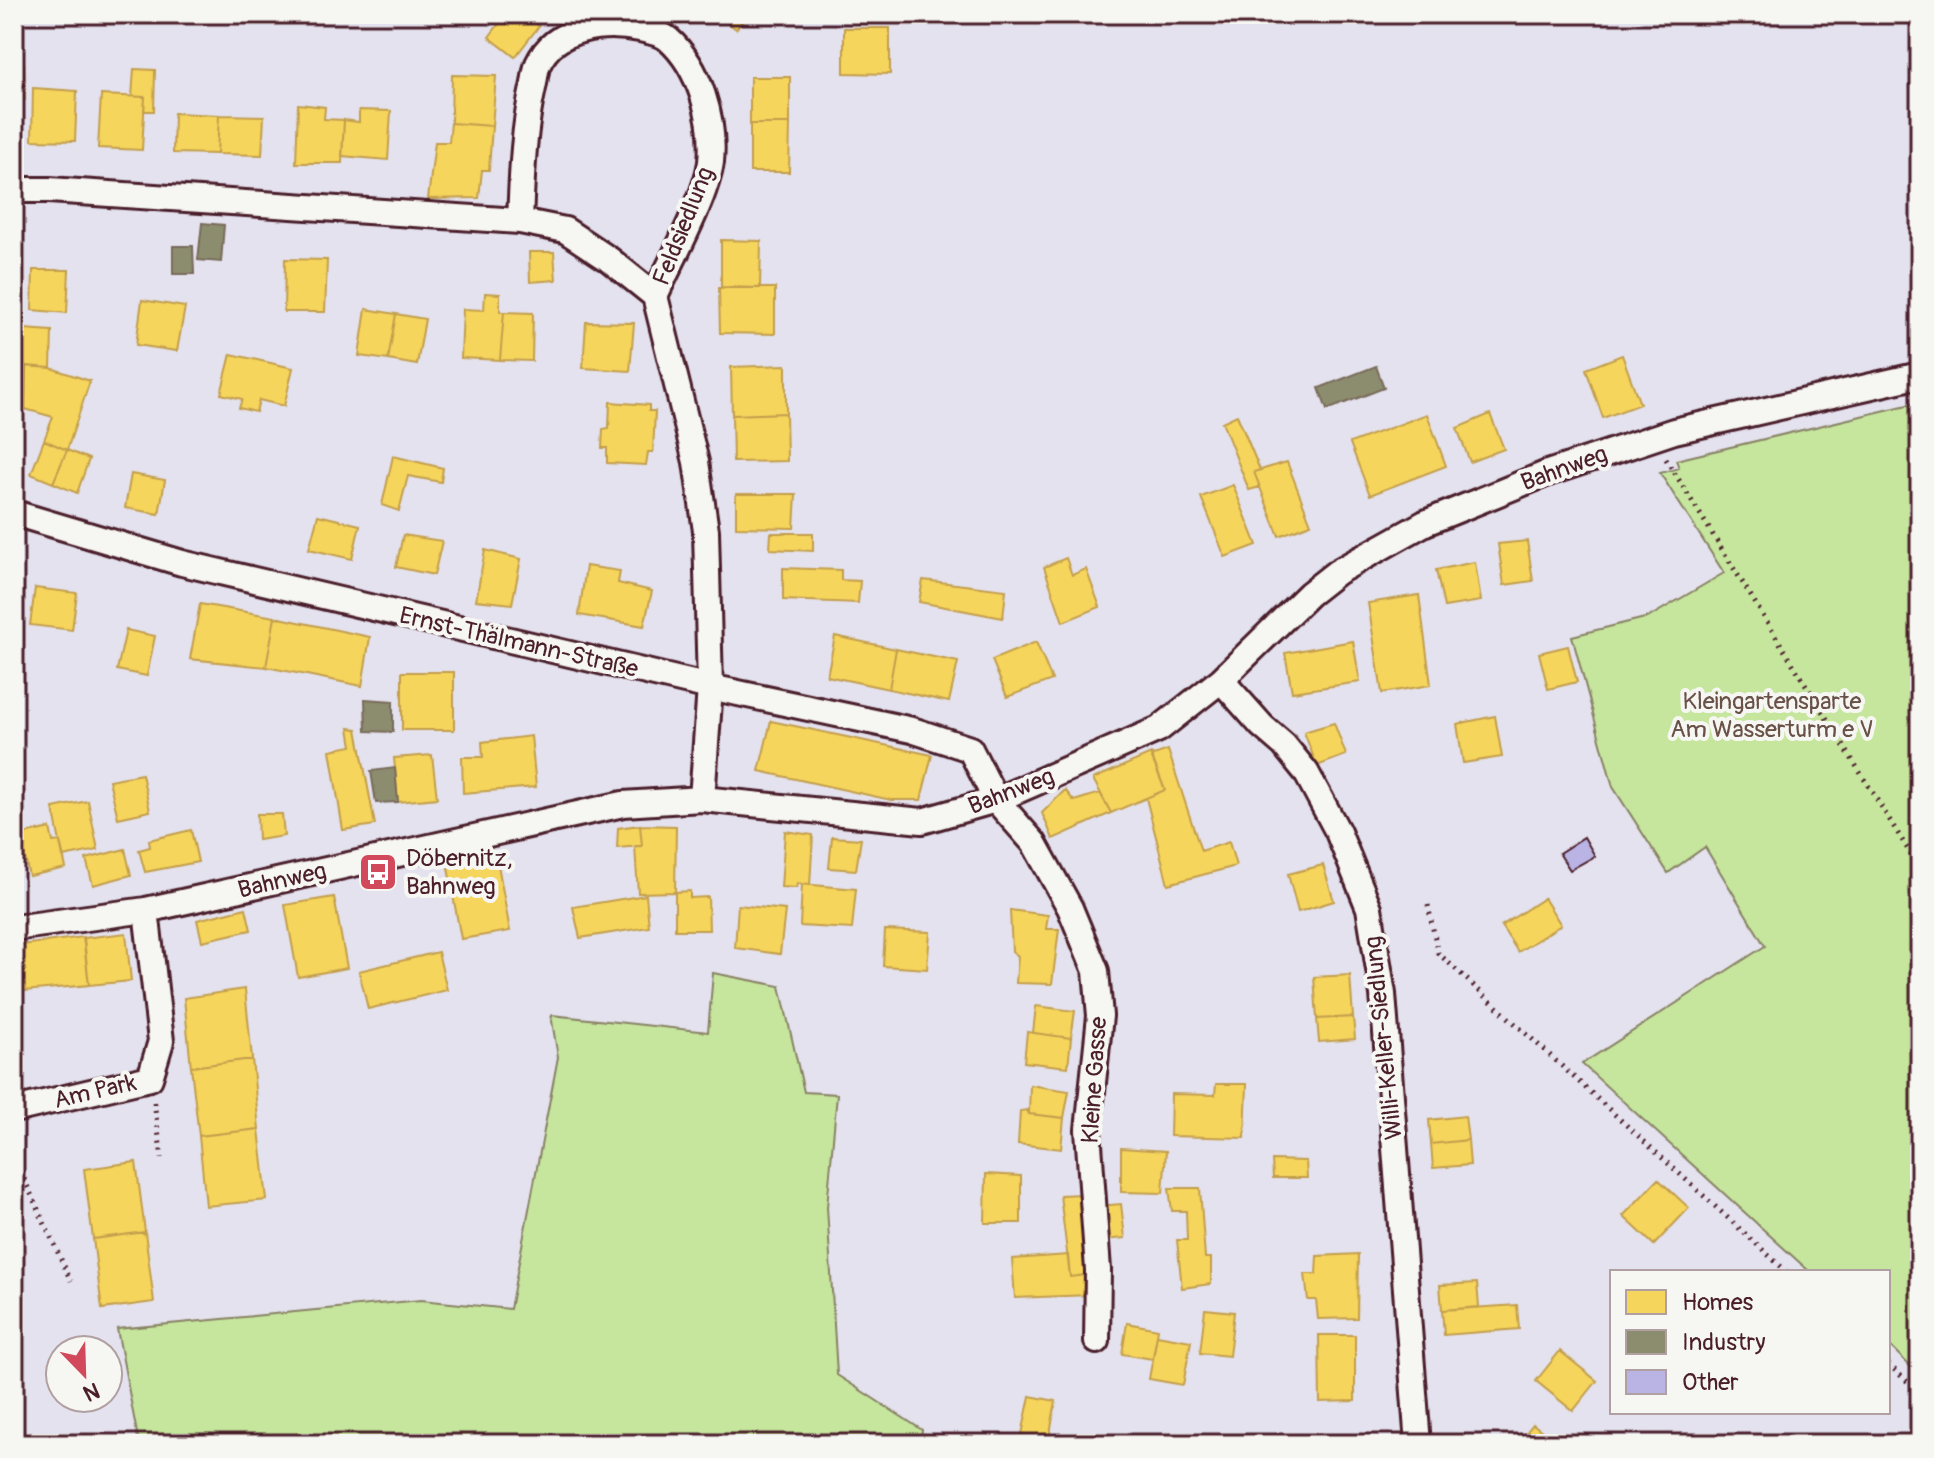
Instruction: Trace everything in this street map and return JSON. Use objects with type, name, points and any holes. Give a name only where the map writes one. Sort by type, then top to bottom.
[{"type":"street","name":"Feldsiedlung","points":[[520,221],[526,120],[538,64],[552,46],[572,33],[598,26],[619,25],[666,37],[683,57],[706,103],[711,160],[706,183],[655,296]]},
{"type":"street","name":"Feldsiedlung","points":[[14,190],[520,221],[565,230],[610,260],[655,296],[703,495],[710,687],[702,799]]},
{"type":"street","name":"Bahnweg","points":[[14,928],[146,910],[623,804],[702,799],[922,821],[996,800],[1159,729],[1221,680],[1309,594],[1337,572],[1425,523],[1548,473],[1657,436],[1920,375]]},
{"type":"street","name":"Ernst-Thälmann-Straße","points":[[14,513],[182,563],[710,687],[912,730],[970,749],[996,800]]},
{"type":"street","name":"Willi-Keller-Siedlung","points":[[1221,680],[1306,772],[1338,832],[1369,908],[1383,994],[1418,1444]]},
{"type":"street","name":"Kleine Gasse","points":[[996,800],[1034,843],[1070,908],[1096,971],[1100,1016],[1088,1130],[1098,1270],[1097,1341]]},
{"type":"street","name":"Am Park","points":[[14,1110],[150,1078],[161,1041],[146,910]]},
{"type":"path","points":[[1657,436],[1671,470],[1920,869]]},
{"type":"path","points":[[1428,905],[1438,953],[1785,1270]]},
{"type":"path","points":[[150,1078],[162,1158]]},
{"type":"path","points":[[14,1157],[71,1281]]},
{"type":"path","points":[[1890,1366],[1920,1393]]},
{"type":"green space","name":"Kleingartensparte Am Wasserturm e V","points":[[1920,402],[1920,1376],[1890,1346],[1890,1270],[1808,1270],[1582,1064],[1765,946],[1705,847],[1668,873],[1613,787],[1572,636],[1649,617],[1724,573],[1660,473],[1679,468],[1676,460]]},
{"type":"green space","points":[[713,973],[780,986],[804,1092],[837,1094],[827,1207],[837,1375],[922,1430],[920,1444],[139,1444],[124,1366],[124,1334],[118,1334],[117,1329],[421,1300],[510,1309],[558,1057],[551,1015],[708,1032]]},
{"type":"building: Homes","points":[[484,14],[522,14],[539,26],[515,57],[489,37],[498,25]]},
{"type":"building: Homes","points":[[716,14],[749,14],[736,29]]},
{"type":"building: Homes","points":[[844,28],[890,28],[890,74],[844,73]]},
{"type":"building: Homes","points":[[14,64],[24,64],[25,100],[14,100]]},
{"type":"building: Homes","points":[[134,69],[155,70],[154,111],[144,111],[145,97],[132,97]]},
{"type":"building: Homes","points":[[452,75],[496,76],[492,126],[451,123]]},
{"type":"building: Homes","points":[[750,77],[790,77],[790,124],[750,124]]},
{"type":"building: Homes","points":[[33,88],[77,91],[75,141],[32,140]]},
{"type":"building: Homes","points":[[101,95],[145,97],[142,150],[98,148]]},
{"type":"building: Homes","points":[[298,104],[325,107],[324,119],[344,120],[342,163],[296,163]]},
{"type":"building: Homes","points":[[359,110],[391,111],[388,160],[342,156],[344,120],[359,122]]},
{"type":"building: Homes","points":[[174,113],[219,115],[217,154],[173,153]]},
{"type":"building: Homes","points":[[219,115],[264,116],[262,155],[217,154]]},
{"type":"building: Homes","points":[[451,123],[492,126],[489,170],[482,170],[479,198],[428,199],[435,142],[449,142]]},
{"type":"building: Homes","points":[[750,124],[790,124],[789,172],[750,172]]},
{"type":"building: Homes","points":[[721,240],[761,241],[760,288],[721,287]]},
{"type":"building: Homes","points":[[529,252],[554,252],[556,280],[530,282]]},
{"type":"building: Homes","points":[[285,259],[327,260],[325,312],[284,312]]},
{"type":"building: Homes","points":[[33,270],[69,270],[67,313],[32,310]]},
{"type":"building: Homes","points":[[719,288],[775,288],[775,334],[720,333]]},
{"type":"building: Homes","points":[[485,293],[500,294],[500,312],[504,312],[500,360],[461,358],[463,309],[484,310]]},
{"type":"building: Homes","points":[[142,300],[185,307],[177,351],[136,345]]},
{"type":"building: Homes","points":[[366,309],[396,314],[388,360],[359,356]]},
{"type":"building: Homes","points":[[504,312],[533,313],[532,361],[500,360]]},
{"type":"building: Homes","points":[[396,314],[425,319],[417,365],[388,360]]},
{"type":"building: Homes","points":[[586,322],[634,323],[630,371],[583,368]]},
{"type":"building: Homes","points":[[24,329],[52,331],[51,368],[23,366]]},
{"type":"building: Homes","points":[[231,354],[293,368],[284,406],[259,400],[256,412],[239,408],[242,399],[221,394]]},
{"type":"building: Homes","points":[[1622,355],[1640,404],[1603,418],[1586,369]]},
{"type":"building: Homes","points":[[786,365],[786,413],[732,415],[731,367]]},
{"type":"building: Homes","points":[[26,366],[51,368],[90,381],[67,450],[44,440],[53,417],[25,409]]},
{"type":"building: Homes","points":[[14,369],[19,369],[16,403],[14,403]]},
{"type":"building: Homes","points":[[610,402],[649,405],[649,411],[655,411],[653,452],[648,452],[646,465],[607,463],[607,448],[602,448],[603,429],[609,428]]},
{"type":"building: Homes","points":[[786,413],[787,461],[733,462],[732,415]]},
{"type":"building: Homes","points":[[1427,414],[1446,466],[1370,495],[1350,443]]},
{"type":"building: Homes","points":[[1490,414],[1504,449],[1470,462],[1457,428]]},
{"type":"building: Homes","points":[[1237,415],[1260,470],[1254,472],[1260,487],[1249,490],[1222,422]]},
{"type":"building: Homes","points":[[44,440],[67,450],[53,483],[31,474]]},
{"type":"building: Homes","points":[[67,450],[89,459],[77,493],[53,483]]},
{"type":"building: Homes","points":[[393,456],[443,468],[441,482],[408,476],[399,511],[382,505]]},
{"type":"building: Homes","points":[[1287,462],[1311,524],[1279,536],[1254,472]]},
{"type":"building: Homes","points":[[131,474],[165,480],[159,514],[125,508]]},
{"type":"building: Homes","points":[[1233,485],[1257,545],[1225,557],[1201,497]]},
{"type":"building: Homes","points":[[736,494],[796,494],[794,528],[736,527]]},
{"type":"building: Homes","points":[[318,515],[360,525],[352,559],[309,549]]},
{"type":"building: Homes","points":[[771,533],[813,533],[813,551],[770,549]]},
{"type":"building: Homes","points":[[403,535],[442,541],[434,575],[396,567]]},
{"type":"building: Homes","points":[[1527,541],[1533,581],[1504,585],[1498,544]]},
{"type":"building: Homes","points":[[485,550],[521,559],[512,604],[476,600]]},
{"type":"building: Homes","points":[[1066,558],[1072,575],[1086,569],[1100,607],[1063,622],[1044,567]]},
{"type":"building: Homes","points":[[1475,562],[1481,601],[1444,607],[1436,570]]},
{"type":"building: Homes","points":[[586,566],[620,571],[618,583],[652,591],[644,626],[579,615]]},
{"type":"building: Homes","points":[[783,568],[841,570],[841,580],[860,581],[858,603],[783,600]]},
{"type":"building: Homes","points":[[923,580],[1006,590],[1003,618],[919,602]]},
{"type":"building: Homes","points":[[35,588],[77,593],[72,630],[30,625]]},
{"type":"building: Homes","points":[[1419,595],[1431,685],[1382,693],[1368,603]]},
{"type":"building: Homes","points":[[200,604],[275,617],[266,667],[190,659]]},
{"type":"building: Homes","points":[[275,617],[370,637],[362,686],[266,667]]},
{"type":"building: Homes","points":[[126,630],[155,636],[147,676],[117,670]]},
{"type":"building: Homes","points":[[835,636],[896,649],[889,689],[827,676]]},
{"type":"building: Homes","points":[[1353,641],[1360,682],[1292,692],[1285,653]]},
{"type":"building: Homes","points":[[1036,642],[1052,680],[1007,697],[992,660]]},
{"type":"building: Homes","points":[[1568,646],[1577,682],[1548,689],[1539,653]]},
{"type":"building: Homes","points":[[896,649],[958,662],[949,702],[889,689]]},
{"type":"building: Homes","points":[[402,672],[454,672],[454,730],[402,730]]},
{"type":"building: Homes","points":[[1495,716],[1502,757],[1463,763],[1457,724]]},
{"type":"building: Homes","points":[[771,721],[932,755],[921,800],[891,800],[759,771]]},
{"type":"building: Homes","points":[[1334,723],[1346,755],[1317,766],[1304,732]]},
{"type":"building: Homes","points":[[349,728],[357,729],[375,825],[343,830],[330,750],[352,746]]},
{"type":"building: Homes","points":[[531,736],[536,787],[463,793],[462,757],[483,757],[482,742]]},
{"type":"building: Homes","points":[[1168,750],[1201,851],[1229,842],[1236,866],[1168,884],[1146,798],[1165,790],[1151,756]]},
{"type":"building: Homes","points":[[1151,754],[1165,790],[1111,813],[1093,779]]},
{"type":"building: Homes","points":[[432,755],[437,798],[398,802],[394,758]]},
{"type":"building: Homes","points":[[142,774],[150,811],[118,818],[109,780]]},
{"type":"building: Homes","points":[[1065,790],[1074,801],[1100,793],[1111,813],[1053,839],[1042,813]]},
{"type":"building: Homes","points":[[88,801],[98,850],[63,857],[53,808]]},
{"type":"building: Homes","points":[[257,814],[282,814],[284,836],[258,840]]},
{"type":"building: Homes","points":[[640,825],[676,826],[675,892],[638,893],[635,846],[642,846]]},
{"type":"building: Homes","points":[[640,825],[642,846],[617,848],[618,828]]},
{"type":"building: Homes","points":[[50,828],[53,842],[60,841],[66,868],[29,876],[20,835]]},
{"type":"building: Homes","points":[[191,830],[198,862],[145,872],[139,850],[150,847],[149,840]]},
{"type":"building: Homes","points":[[785,831],[813,835],[810,885],[781,887]]},
{"type":"building: Homes","points":[[832,837],[861,839],[856,870],[829,868]]},
{"type":"building: Homes","points":[[125,849],[131,875],[93,885],[86,859]]},
{"type":"building: Homes","points":[[497,859],[510,931],[461,939],[448,868]]},
{"type":"building: Homes","points":[[1323,865],[1334,901],[1298,912],[1288,874]]},
{"type":"building: Homes","points":[[802,884],[856,889],[852,929],[800,926]]},
{"type":"building: Homes","points":[[690,891],[690,898],[708,897],[709,930],[675,930],[675,892]]},
{"type":"building: Homes","points":[[646,895],[649,927],[580,938],[573,907]]},
{"type":"building: Homes","points":[[334,897],[347,968],[298,977],[285,905]]},
{"type":"building: Homes","points":[[1544,898],[1561,925],[1518,952],[1501,926]]},
{"type":"building: Homes","points":[[738,905],[785,910],[780,954],[735,948]]},
{"type":"building: Homes","points":[[246,908],[251,930],[202,941],[197,920]]},
{"type":"building: Homes","points":[[1010,910],[1048,915],[1046,929],[1059,929],[1052,984],[1016,983],[1018,956],[1012,951]]},
{"type":"building: Homes","points":[[885,930],[930,932],[927,969],[883,966]]},
{"type":"building: Homes","points":[[126,933],[131,981],[89,985],[84,938]]},
{"type":"building: Homes","points":[[83,937],[89,985],[14,992],[14,946]]},
{"type":"building: Homes","points":[[438,952],[447,990],[368,1009],[359,971]]},
{"type":"building: Homes","points":[[1350,975],[1353,1017],[1317,1019],[1314,977]]},
{"type":"building: Homes","points":[[245,989],[252,1059],[191,1067],[184,998]]},
{"type":"building: Homes","points":[[1036,1006],[1075,1011],[1071,1038],[1033,1033]]},
{"type":"building: Homes","points":[[1353,1017],[1355,1039],[1319,1042],[1317,1019]]},
{"type":"building: Homes","points":[[1027,1032],[1071,1038],[1068,1067],[1024,1062]]},
{"type":"building: Homes","points":[[252,1059],[259,1129],[199,1136],[191,1067]]},
{"type":"building: Homes","points":[[1216,1084],[1247,1084],[1245,1138],[1170,1136],[1171,1094],[1215,1095]]},
{"type":"building: Homes","points":[[1030,1085],[1069,1091],[1064,1118],[1029,1114]]},
{"type":"building: Homes","points":[[1027,1110],[1029,1114],[1064,1118],[1061,1149],[1018,1144],[1020,1111]]},
{"type":"building: Homes","points":[[1465,1116],[1468,1140],[1431,1144],[1429,1120]]},
{"type":"building: Homes","points":[[259,1129],[267,1200],[206,1206],[199,1136]]},
{"type":"building: Homes","points":[[1468,1140],[1470,1165],[1433,1168],[1431,1144]]},
{"type":"building: Homes","points":[[1121,1148],[1166,1151],[1163,1193],[1121,1192]]},
{"type":"building: Homes","points":[[1272,1160],[1306,1161],[1307,1178],[1273,1178]]},
{"type":"building: Homes","points":[[136,1162],[145,1232],[93,1239],[84,1169]]},
{"type":"building: Homes","points":[[986,1174],[1021,1176],[1021,1223],[985,1223]]},
{"type":"building: Homes","points":[[1658,1179],[1689,1208],[1654,1245],[1623,1216]]},
{"type":"building: Homes","points":[[1169,1188],[1200,1188],[1205,1258],[1211,1258],[1211,1284],[1182,1288],[1177,1240],[1187,1240],[1186,1211],[1172,1211]]},
{"type":"building: Homes","points":[[1082,1194],[1094,1274],[1070,1277],[1060,1195]]},
{"type":"building: Homes","points":[[1121,1204],[1125,1238],[1103,1240],[1099,1206]]},
{"type":"building: Homes","points":[[145,1232],[154,1302],[102,1309],[93,1239]]},
{"type":"building: Homes","points":[[1358,1254],[1357,1318],[1318,1319],[1316,1300],[1308,1300],[1305,1274],[1316,1274],[1317,1256]]},
{"type":"building: Homes","points":[[1068,1255],[1070,1277],[1094,1274],[1090,1295],[1015,1298],[1012,1259]]},
{"type":"building: Homes","points":[[1477,1283],[1479,1307],[1442,1310],[1440,1285]]},
{"type":"building: Homes","points":[[1517,1305],[1519,1329],[1444,1335],[1442,1310]]},
{"type":"building: Homes","points":[[1205,1309],[1234,1312],[1229,1356],[1200,1353]]},
{"type":"building: Homes","points":[[1127,1323],[1158,1329],[1153,1359],[1122,1354]]},
{"type":"building: Homes","points":[[1157,1335],[1191,1341],[1183,1385],[1149,1379]]},
{"type":"building: Homes","points":[[1319,1335],[1355,1335],[1355,1401],[1320,1402]]},
{"type":"building: Homes","points":[[1560,1351],[1597,1381],[1573,1411],[1536,1381]]},
{"type":"building: Homes","points":[[1030,1396],[1056,1401],[1048,1444],[1020,1444]]},
{"type":"building: Homes","points":[[1533,1424],[1552,1439],[1549,1444],[1517,1444]]},
{"type":"building: Industry","points":[[202,223],[224,225],[221,262],[198,260]]},
{"type":"building: Industry","points":[[173,246],[193,246],[194,274],[173,274]]},
{"type":"building: Industry","points":[[1376,366],[1384,388],[1327,410],[1319,388]]},
{"type":"building: Industry","points":[[365,699],[393,701],[393,732],[366,731]]},
{"type":"building: Industry","points":[[395,768],[398,802],[376,803],[371,771]]},
{"type":"building: Other","points":[[1584,837],[1595,856],[1570,870],[1559,853]]},
{"type":"place","name":"Döbernitz, Bahnweg","points":[[378,872]]}]
